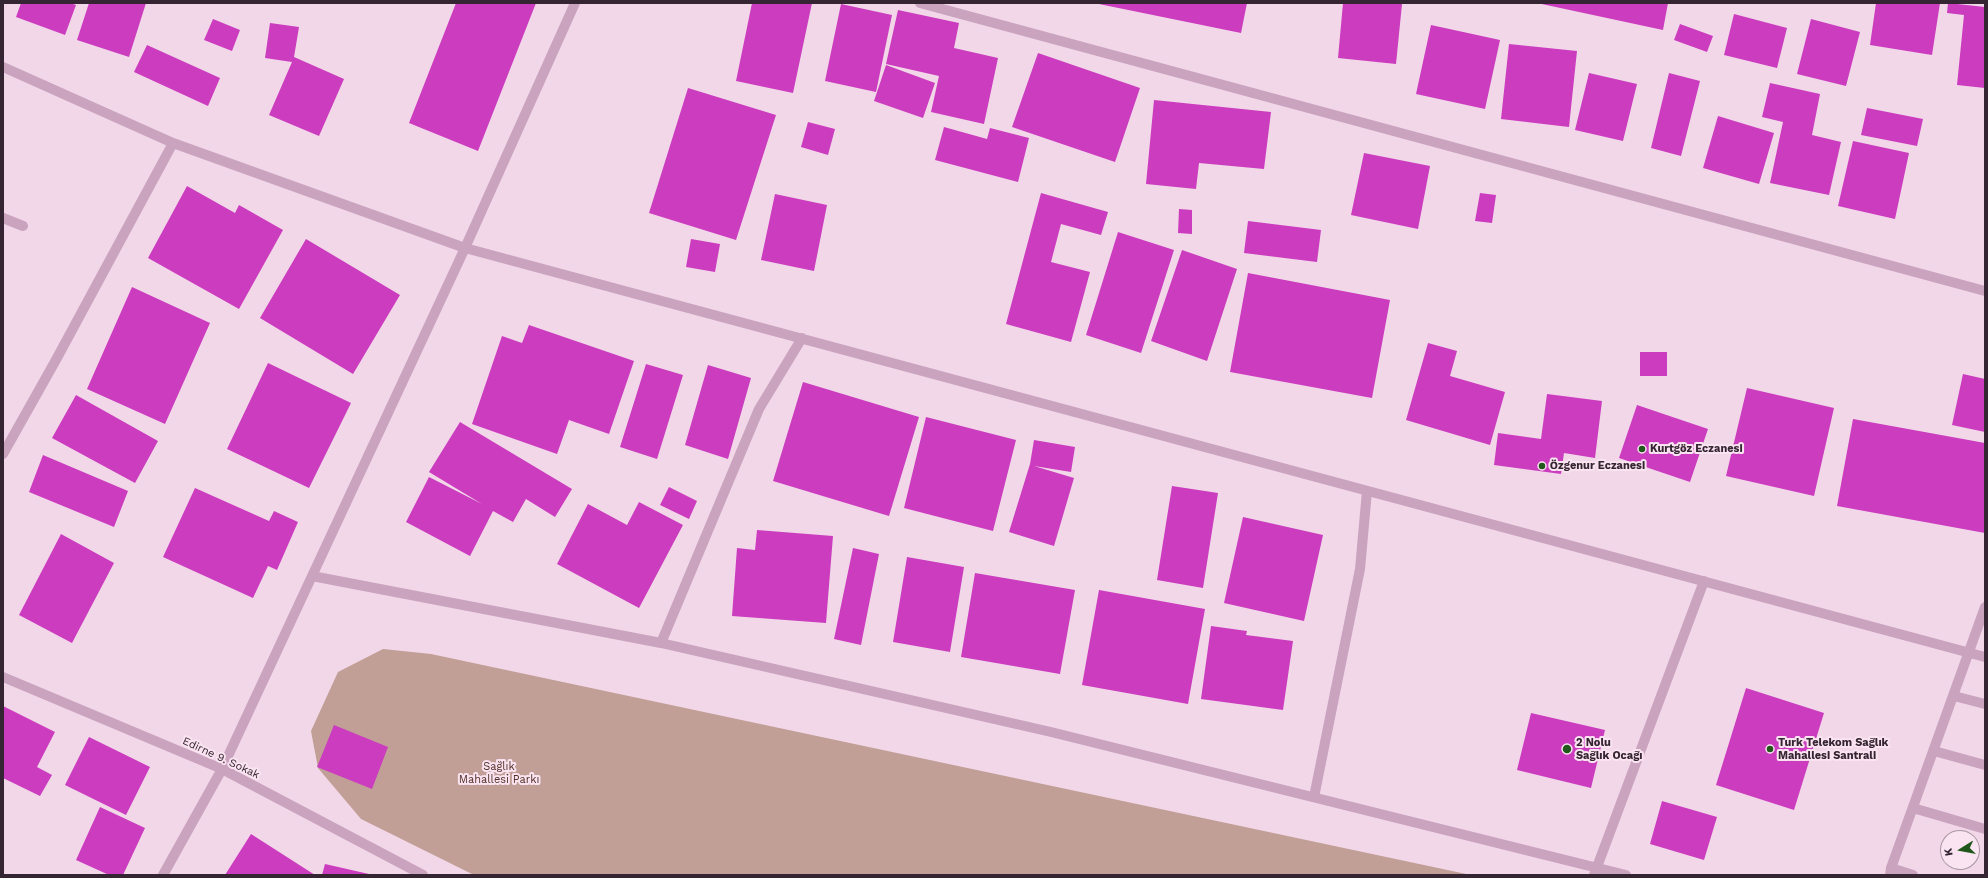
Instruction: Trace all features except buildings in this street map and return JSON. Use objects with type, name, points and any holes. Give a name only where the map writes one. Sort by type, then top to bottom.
[{"type":"street","points":[[163,875],[222,769],[465,248],[575,3]]},
{"type":"street","points":[[920,3],[1985,291]]},
{"type":"street","points":[[3,67],[173,143],[465,248],[1985,657]]},
{"type":"street","points":[[3,454],[57,358],[173,143]]},
{"type":"street","points":[[3,218],[23,226]]},
{"type":"street","points":[[661,642],[759,409],[802,338]]},
{"type":"street","points":[[1314,797],[1360,569],[1367,491]]},
{"type":"street","points":[[312,576],[661,642],[1051,732],[1314,797],[1596,871],[1626,875]]},
{"type":"street","points":[[1596,871],[1704,582]]},
{"type":"street","points":[[1914,875],[1890,872],[1970,653],[1985,607]]},
{"type":"street","name":"Edirne 9. Sokak","points":[[3,677],[222,769],[423,875]]},
{"type":"street","points":[[1954,696],[1985,704]]},
{"type":"street","points":[[1934,751],[1985,765]]},
{"type":"street","points":[[1913,808],[1985,828]]},
{"type":"green space","name":"Sağlık Mahallesi Parkı","points":[[383,649],[431,654],[1471,875],[474,875],[361,819],[318,768],[311,731],[338,672]]},
{"type":"place","name":"Kurtgöz Eczanesi","points":[[1642,449]]},
{"type":"place","name":"Özgenur Eczanesi","points":[[1542,466]]},
{"type":"place","name":"2 Nolu Sağlık Ocağı","points":[[1567,749]]},
{"type":"place","name":"Turk Telekom Sağlık Mahallesi Santrali","points":[[1770,749]]}]
